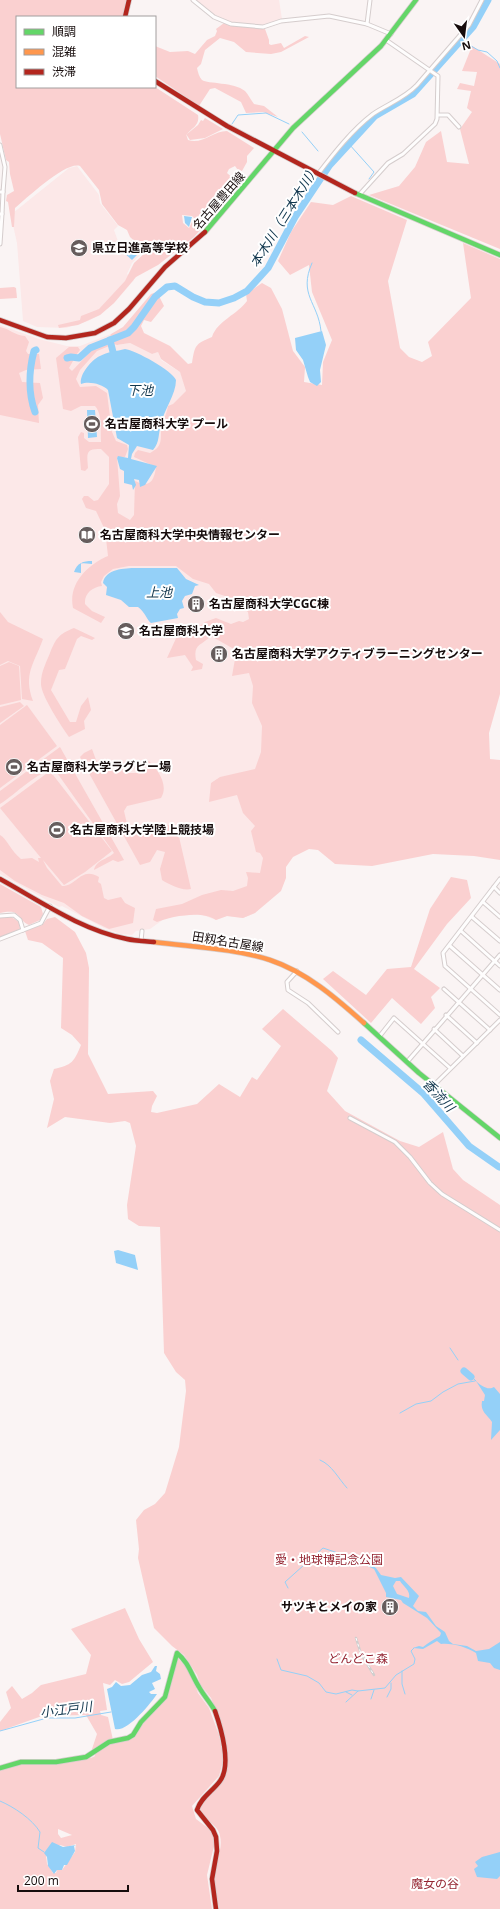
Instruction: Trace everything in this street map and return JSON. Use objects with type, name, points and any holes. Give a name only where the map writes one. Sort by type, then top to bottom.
[{"type":"main road","points":[[125,16],[129,0]]},
{"type":"main road","name":"名古屋豊田線","points":[[0,320],[47,337],[80,337],[95,333],[108,327],[124,315],[165,267],[210,228],[293,128],[374,53],[391,34],[416,0]]},
{"type":"main road","points":[[156,82],[217,120],[325,178],[359,195],[500,255]]},
{"type":"main road","name":"田籾名古屋線","points":[[0,879],[96,930],[112,936],[247,954],[274,961],[297,971],[325,990],[434,1086],[500,1138]]},
{"type":"main road","points":[[0,1768],[21,1762],[56,1762],[86,1757],[109,1742],[128,1738],[133,1735],[141,1722],[165,1697],[177,1653],[185,1659],[194,1672],[198,1685],[212,1705],[225,1748],[223,1776],[214,1788],[198,1802],[197,1810],[201,1819],[214,1830],[217,1838],[217,1850],[212,1876],[216,1909]]},
{"type":"street","points":[[193,0],[214,17],[231,24],[263,27],[281,21],[323,16],[367,24],[391,34]]},
{"type":"street","points":[[367,24],[370,0]]},
{"type":"street","points":[[319,174],[351,135],[372,115],[408,94],[431,70],[469,25],[482,0]]},
{"type":"street","points":[[359,195],[388,163],[403,154],[435,124],[438,115],[438,76],[386,40]]},
{"type":"street","points":[[438,115],[448,115],[459,127]]},
{"type":"street","points":[[0,145],[4,172],[0,244]]},
{"type":"street","points":[[500,879],[450,946],[443,953],[445,966],[500,1015]]},
{"type":"street","points":[[494,887],[500,893]]},
{"type":"street","points":[[483,902],[500,917]]},
{"type":"street","points":[[0,940],[40,923],[50,906]]},
{"type":"street","points":[[0,916],[14,915],[20,920],[23,930]]},
{"type":"street","points":[[472,917],[500,942]]},
{"type":"street","points":[[141,941],[142,931]]},
{"type":"street","points":[[461,931],[500,966]]},
{"type":"street","points":[[450,946],[500,990]]},
{"type":"street","points":[[406,1062],[500,955]]},
{"type":"street","points":[[297,971],[288,982],[288,990],[308,1003],[338,1032]]},
{"type":"street","points":[[444,989],[490,1030]]},
{"type":"street","points":[[446,1016],[477,1043]]},
{"type":"street","points":[[379,1037],[394,1018],[450,1068]]},
{"type":"street","points":[[434,1086],[450,1068],[500,1020]]},
{"type":"street","points":[[434,1030],[463,1056]]},
{"type":"street","points":[[350,1118],[395,1142],[410,1157],[430,1183],[442,1194],[500,1230]]},
{"type":"shaded area","points":[[196,0],[279,0],[282,19],[262,26],[232,23],[214,15]]},
{"type":"shaded area","name":"県立日進高等学校","points":[[77,166],[99,195],[100,203],[118,226],[114,230],[119,244],[132,240],[143,252],[132,263],[127,274],[134,280],[114,303],[100,315],[88,321],[66,328],[37,327],[23,321],[17,243],[9,207],[13,213],[69,168]]},
{"type":"shaded area","name":"名古屋商科大学","points":[[0,325],[39,339],[67,346],[80,346],[111,334],[118,345],[130,343],[152,354],[158,352],[161,360],[180,372],[187,391],[173,405],[249,602],[259,642],[269,826],[255,913],[243,918],[227,916],[216,920],[200,914],[170,917],[164,919],[150,929],[136,931],[132,935],[121,934],[104,928],[62,906],[59,907],[0,874]]},
{"type":"green space","points":[[0,0],[126,0],[123,16],[16,16],[16,88],[156,88],[198,115],[197,124],[187,134],[205,118],[223,129],[205,138],[190,140],[186,134],[188,140],[198,141],[217,133],[227,131],[254,148],[247,156],[247,162],[242,171],[238,170],[235,166],[229,169],[227,173],[236,181],[235,188],[194,237],[158,265],[136,277],[114,303],[100,315],[78,325],[59,328],[58,325],[80,320],[81,316],[99,309],[125,281],[134,263],[146,252],[130,237],[127,230],[118,225],[102,204],[99,190],[80,166],[74,166],[56,174],[15,208],[14,227],[12,227],[8,202],[6,201],[7,195],[14,191],[9,162],[6,160],[0,134]],"holes":[[[182,215],[192,216],[194,218],[189,228],[183,223]]]},
{"type":"green space","points":[[224,23],[265,29],[269,44],[281,43],[284,48],[305,36],[309,37],[281,52],[271,54],[246,52],[234,42],[220,38],[205,50],[201,64],[197,68],[199,76],[202,80],[240,88],[246,92],[254,104],[264,106],[278,117],[263,112],[246,113],[241,102],[215,88],[210,89],[199,106],[156,77],[156,46],[170,52],[188,51],[195,54],[207,40],[215,36],[217,31],[216,29]]},
{"type":"green space","points":[[472,46],[500,64],[500,249],[369,195],[399,186],[415,167],[426,142],[441,131],[447,162],[469,164],[460,129],[472,112],[467,108],[471,91],[457,89],[460,83],[474,86],[477,72],[462,71]]},
{"type":"green space","points":[[351,196],[407,220],[388,281],[400,348],[409,357],[422,362],[432,356],[428,342],[471,298],[463,243],[500,259],[500,694],[489,733],[490,759],[500,760],[500,860],[474,856],[433,854],[372,866],[335,864],[318,850],[309,849],[293,857],[286,867],[286,878],[281,891],[255,913],[243,918],[227,916],[216,920],[203,915],[187,915],[157,922],[153,920],[156,909],[182,904],[202,895],[221,890],[233,891],[247,886],[248,878],[246,872],[260,873],[263,858],[260,853],[256,852],[251,831],[255,826],[243,813],[237,795],[209,802],[211,783],[220,777],[255,769],[261,752],[262,726],[252,703],[253,686],[249,673],[232,676],[235,659],[239,652],[211,636],[197,648],[196,651],[196,660],[203,664],[202,669],[191,671],[193,667],[185,655],[167,658],[178,634],[197,628],[205,622],[216,618],[231,624],[239,621],[243,622],[249,619],[248,612],[225,596],[216,593],[209,584],[193,579],[176,566],[129,566],[113,569],[104,576],[101,582],[102,586],[92,589],[87,594],[85,600],[85,604],[92,611],[105,617],[101,623],[73,608],[72,599],[76,583],[86,570],[108,556],[105,530],[96,511],[86,508],[82,499],[84,496],[88,496],[94,501],[98,500],[109,484],[109,457],[101,449],[92,450],[87,456],[88,468],[85,471],[81,470],[78,437],[81,432],[84,433],[84,438],[89,442],[101,442],[101,423],[99,414],[95,406],[81,406],[71,411],[63,409],[56,358],[69,347],[78,347],[80,350],[73,359],[69,368],[72,371],[93,349],[108,342],[111,334],[123,327],[151,294],[157,292],[164,306],[151,322],[144,320],[141,326],[144,333],[170,346],[188,364],[192,363],[197,346],[202,341],[212,337],[218,326],[247,301],[246,294],[262,283],[271,288],[282,309],[293,351],[305,367],[304,382],[322,385],[323,362],[332,340],[312,292],[309,265],[290,275],[278,261],[291,232],[311,202],[333,205]],"holes":[[[130,343],[152,354],[158,352],[161,359],[180,372],[186,391],[173,404],[168,406],[162,425],[160,444],[158,447],[150,453],[138,450],[135,453],[134,457],[156,467],[150,483],[143,484],[135,481],[134,515],[130,520],[118,513],[117,504],[120,496],[117,457],[125,457],[128,449],[127,445],[116,441],[112,432],[107,393],[96,386],[80,387],[76,379],[80,370],[97,351],[114,344]]]},
{"type":"green space","points":[[0,288],[16,288],[17,298],[0,299]]},
{"type":"green space","points":[[0,327],[25,336],[29,342],[26,351],[28,354],[39,354],[41,369],[26,370],[19,373],[22,382],[40,383],[43,398],[38,405],[39,423],[0,415]]},
{"type":"green space","points":[[0,612],[8,622],[43,639],[33,662],[29,676],[30,692],[33,701],[22,699],[20,666],[8,661],[0,665]]},
{"type":"green space","points":[[74,628],[95,638],[92,640],[81,636],[77,639],[65,669],[59,670],[51,690],[70,722],[76,722],[81,706],[88,697],[91,710],[84,721],[85,729],[69,737],[44,695],[41,683],[44,668],[56,640],[65,632]]},
{"type":"green space","points":[[9,662],[19,666],[21,700],[0,705],[0,666]]},
{"type":"green space","points":[[20,702],[24,706],[0,723],[0,707]]},
{"type":"green space","name":"名古屋商科大学ラグビー場","points":[[27,705],[57,746],[0,788],[0,725]]},
{"type":"green space","points":[[60,747],[124,860],[118,862],[113,860],[94,870],[97,864],[114,853],[55,770],[48,771],[34,778],[0,804],[0,791]]},
{"type":"green space","points":[[92,749],[99,768],[89,760],[86,761],[91,771],[100,773],[127,766],[129,773],[138,773],[136,764],[149,761],[159,773],[164,788],[161,798],[127,806],[124,811],[128,828],[133,833],[169,825],[177,828],[191,889],[172,886],[162,880],[160,869],[165,852],[157,850],[150,862],[140,865],[80,757]]},
{"type":"green space","name":"名古屋商科大学陸上競技場","points":[[50,771],[112,851],[85,872],[64,885],[43,860],[47,868],[62,886],[72,883],[83,875],[93,874],[99,877],[98,882],[101,884],[104,898],[108,900],[121,897],[125,903],[135,908],[133,923],[109,929],[82,916],[64,903],[42,895],[15,881],[0,870],[0,835],[21,859],[32,858],[39,862],[38,858],[41,858],[0,808]]},
{"type":"green space","points":[[451,877],[467,880],[471,898],[447,924],[414,969],[440,988],[431,997],[435,1008],[421,1024],[392,998],[371,1023],[323,979],[333,971],[366,995],[387,969],[411,967],[430,909]]},
{"type":"green space","points":[[0,884],[41,907],[43,914],[40,920],[29,925],[15,913],[0,913]]},
{"type":"green space","points":[[10,916],[19,922],[20,929],[0,937],[0,918]]},
{"type":"green space","name":"愛・地球博記念公園","points":[[55,917],[75,932],[86,953],[89,968],[88,1054],[108,1094],[153,1091],[157,1096],[151,1112],[157,1113],[197,1104],[219,1084],[240,1097],[252,1077],[257,1080],[281,1046],[262,1029],[283,1009],[332,1051],[338,1058],[327,1091],[345,1111],[400,1141],[419,1147],[443,1132],[453,1169],[463,1180],[500,1205],[500,1909],[219,1909],[214,1881],[221,1841],[216,1827],[204,1817],[200,1809],[200,1804],[225,1776],[226,1746],[217,1712],[211,1698],[200,1684],[197,1675],[184,1655],[172,1646],[154,1628],[138,1558],[139,1549],[136,1520],[144,1510],[155,1504],[165,1493],[179,1447],[186,1391],[185,1380],[176,1372],[164,1353],[160,1227],[139,1226],[128,1219],[127,1205],[136,1146],[130,1123],[125,1121],[110,1123],[65,1117],[47,1128],[54,1099],[50,1081],[54,1069],[72,1062],[81,1045],[72,1035],[61,1028],[63,958],[42,943],[28,940],[25,931],[42,925],[47,919]]},
{"type":"green space","points":[[125,1608],[139,1639],[153,1662],[129,1682],[122,1684],[115,1680],[110,1685],[103,1683],[107,1710],[100,1711],[101,1715],[108,1717],[113,1740],[111,1744],[124,1741],[134,1736],[144,1721],[167,1698],[178,1658],[191,1673],[198,1693],[209,1708],[219,1735],[224,1758],[219,1776],[192,1806],[196,1819],[212,1831],[215,1842],[207,1875],[212,1909],[0,1909],[0,1769],[12,1765],[91,1758],[95,1756],[92,1749],[97,1734],[86,1715],[42,1716],[0,1731],[0,1722],[11,1708],[6,1692],[12,1686],[22,1699],[41,1685],[86,1674],[91,1655],[71,1629]],"holes":[[[58,1829],[72,1835],[61,1838],[58,1834]],[[76,1844],[75,1852],[62,1870],[57,1870],[56,1873],[53,1873],[47,1864],[46,1855],[60,1845],[67,1847]]]},
{"type":"water","points":[[184,216],[192,217],[189,227],[185,223]]},
{"type":"water","points":[[129,243],[140,252],[132,260],[122,251]]},
{"type":"water","points":[[322,331],[326,345],[320,370],[321,382],[317,386],[310,382],[303,360],[296,350],[295,338]]},
{"type":"water","name":"下池","points":[[125,349],[137,353],[153,362],[168,372],[176,380],[174,391],[163,418],[158,441],[155,447],[153,450],[137,446],[132,454],[131,459],[157,466],[145,485],[140,487],[139,480],[134,479],[136,485],[133,490],[132,485],[124,483],[124,471],[120,469],[117,458],[118,456],[128,458],[129,445],[117,438],[108,390],[95,384],[81,384],[82,376],[86,368],[93,361],[106,354]]},
{"type":"water","name":"名古屋商科大学 プール","points":[[87,410],[95,410],[97,437],[88,438]]},
{"type":"water","points":[[86,561],[92,561],[92,564],[81,563]]},
{"type":"water","points":[[81,563],[81,573],[74,572],[77,566]]},
{"type":"water","name":"上池","points":[[136,568],[177,568],[186,579],[199,585],[195,586],[192,594],[185,596],[182,601],[184,608],[180,609],[177,614],[178,618],[151,623],[138,607],[129,607],[121,600],[106,595],[107,587],[103,583],[107,575],[116,570]]},
{"type":"water","points":[[118,1250],[135,1255],[138,1270],[116,1263],[114,1251]]},
{"type":"water","points":[[476,1381],[487,1388],[494,1387],[500,1394],[500,1430],[491,1440],[492,1422],[482,1408],[482,1401],[484,1401],[485,1395]]},
{"type":"water","points":[[367,1561],[376,1568],[381,1575],[395,1578],[401,1577],[419,1596],[413,1606],[418,1611],[426,1612],[436,1626],[445,1632],[449,1641],[453,1644],[467,1646],[476,1651],[489,1649],[500,1642],[500,1670],[494,1668],[490,1663],[478,1661],[476,1653],[459,1646],[441,1644],[437,1641],[423,1649],[413,1648],[419,1646],[423,1647],[440,1636],[441,1633],[427,1618],[403,1603],[401,1600],[386,1597],[386,1593],[374,1569],[365,1565]],"holes":[[[396,1581],[400,1581],[408,1591],[409,1598],[397,1594],[393,1586]]]},
{"type":"water","points":[[155,1666],[157,1666],[156,1671],[160,1674],[161,1679],[152,1683],[155,1689],[149,1692],[151,1694],[157,1694],[150,1704],[132,1722],[120,1729],[115,1729],[107,1689],[112,1687],[116,1682],[121,1686],[130,1685],[142,1675],[151,1672]]},
{"type":"water","points":[[52,1842],[63,1847],[76,1845],[74,1846],[75,1851],[67,1865],[64,1865],[62,1870],[57,1870],[54,1874],[48,1866],[47,1857],[44,1853]]},
{"type":"water","points":[[500,1852],[500,1876],[497,1879],[477,1877],[474,1869],[478,1866],[475,1862],[482,1857]]},
{"type":"waterway","name":"本木川（三本木川）","points":[[67,358],[79,358],[90,348],[128,333],[134,327],[155,297],[167,287],[175,286],[193,297],[205,302],[219,303],[234,298],[247,291],[268,268],[295,217],[329,166],[375,116],[413,94],[473,27],[488,0]]},
{"type":"waterway","points":[[461,40],[478,50],[487,52],[497,61],[500,68]]},
{"type":"waterway","points":[[232,124],[238,115],[266,113],[289,124]]},
{"type":"waterway","points":[[302,132],[318,151]]},
{"type":"waterway","points":[[349,144],[374,172],[369,179]]},
{"type":"waterway","points":[[312,263],[308,274],[308,291],[321,331]]},
{"type":"waterway","points":[[110,340],[113,352]]},
{"type":"waterway","name":"本木川（三本木川）","points":[[35,412],[31,397],[30,374],[32,358],[34,351],[36,350]]},
{"type":"waterway","name":"香流川","points":[[361,1040],[423,1093],[469,1146],[499,1167]]},
{"type":"waterway","points":[[450,1348],[458,1360]]},
{"type":"waterway","points":[[464,1371],[471,1377]]},
{"type":"waterway","points":[[473,1378],[476,1381]]},
{"type":"waterway","points":[[400,1413],[416,1404],[431,1401],[443,1392],[458,1384],[475,1381]]},
{"type":"waterway","points":[[320,1460],[331,1468],[347,1488]]},
{"type":"waterway","points":[[288,1588],[285,1582],[323,1548],[365,1562]]},
{"type":"waterway","points":[[277,1659],[281,1670],[307,1676],[319,1683],[326,1692],[336,1694],[352,1690],[358,1691],[385,1688],[396,1675],[414,1664],[415,1659],[411,1651],[414,1648]]},
{"type":"waterway","points":[[402,1671],[402,1684],[405,1694]]},
{"type":"waterway","points":[[387,1697],[391,1689],[391,1683]]},
{"type":"waterway","points":[[371,1699],[374,1690]]},
{"type":"waterway","points":[[346,1702],[358,1691]]},
{"type":"waterway","points":[[346,1692],[352,1695]]},
{"type":"waterway","name":"小江戸川","points":[[0,1731],[47,1718],[75,1718],[111,1712]]},
{"type":"waterway","points":[[0,1801],[22,1814],[37,1827],[40,1832],[38,1848],[44,1852]]},
{"type":"railway","points":[[356,1638],[361,1654],[374,1675]]},
{"type":"traffic: fast","points":[[205,232],[293,128],[381,46],[416,0]]},
{"type":"traffic: fast","points":[[355,193],[500,255]]},
{"type":"traffic: fast","points":[[364,1023],[419,1073],[500,1138]]},
{"type":"traffic: fast","points":[[0,1768],[21,1762],[56,1762],[86,1757],[109,1742],[128,1738],[133,1735],[141,1722],[165,1697],[177,1653],[187,1665],[215,1711]]},
{"type":"traffic: slow","points":[[154,942],[227,950],[256,956],[283,965],[296,971],[320,987],[343,1004],[364,1023]]},
{"type":"traffic: jam","points":[[125,16],[129,0]]},
{"type":"traffic: jam","points":[[156,82],[227,126],[355,193]]},
{"type":"traffic: jam","points":[[0,320],[47,337],[66,338],[95,333],[114,323],[129,309],[165,267],[205,232]]},
{"type":"traffic: jam","points":[[0,879],[61,914],[93,929],[127,939],[154,942]]},
{"type":"traffic: jam","points":[[215,1711],[224,1746],[225,1766],[220,1781],[201,1801],[197,1810],[213,1830],[216,1837],[217,1851],[212,1879],[216,1909]]},
{"type":"place","name":"県立日進高等学校","points":[[79,248]]},
{"type":"place","name":"名古屋商科大学 プール","points":[[92,424]]},
{"type":"place","name":"名古屋商科大学中央情報センター","points":[[87,535]]},
{"type":"place","name":"名古屋商科大学CGC棟","points":[[196,604]]},
{"type":"place","name":"名古屋商科大学","points":[[126,631]]},
{"type":"place","name":"名古屋商科大学アクティブラーニングセンター","points":[[219,654]]},
{"type":"place","name":"名古屋商科大学ラグビー場","points":[[14,767]]},
{"type":"place","name":"名古屋商科大学陸上競技場","points":[[57,830]]},
{"type":"place","name":"サツキとメイの家","points":[[390,1607]]},
{"type":"park label","name":"どんどこ森","points":[[358,1659]]},
{"type":"park label","name":"魔女の谷","points":[[435,1884]]}]
